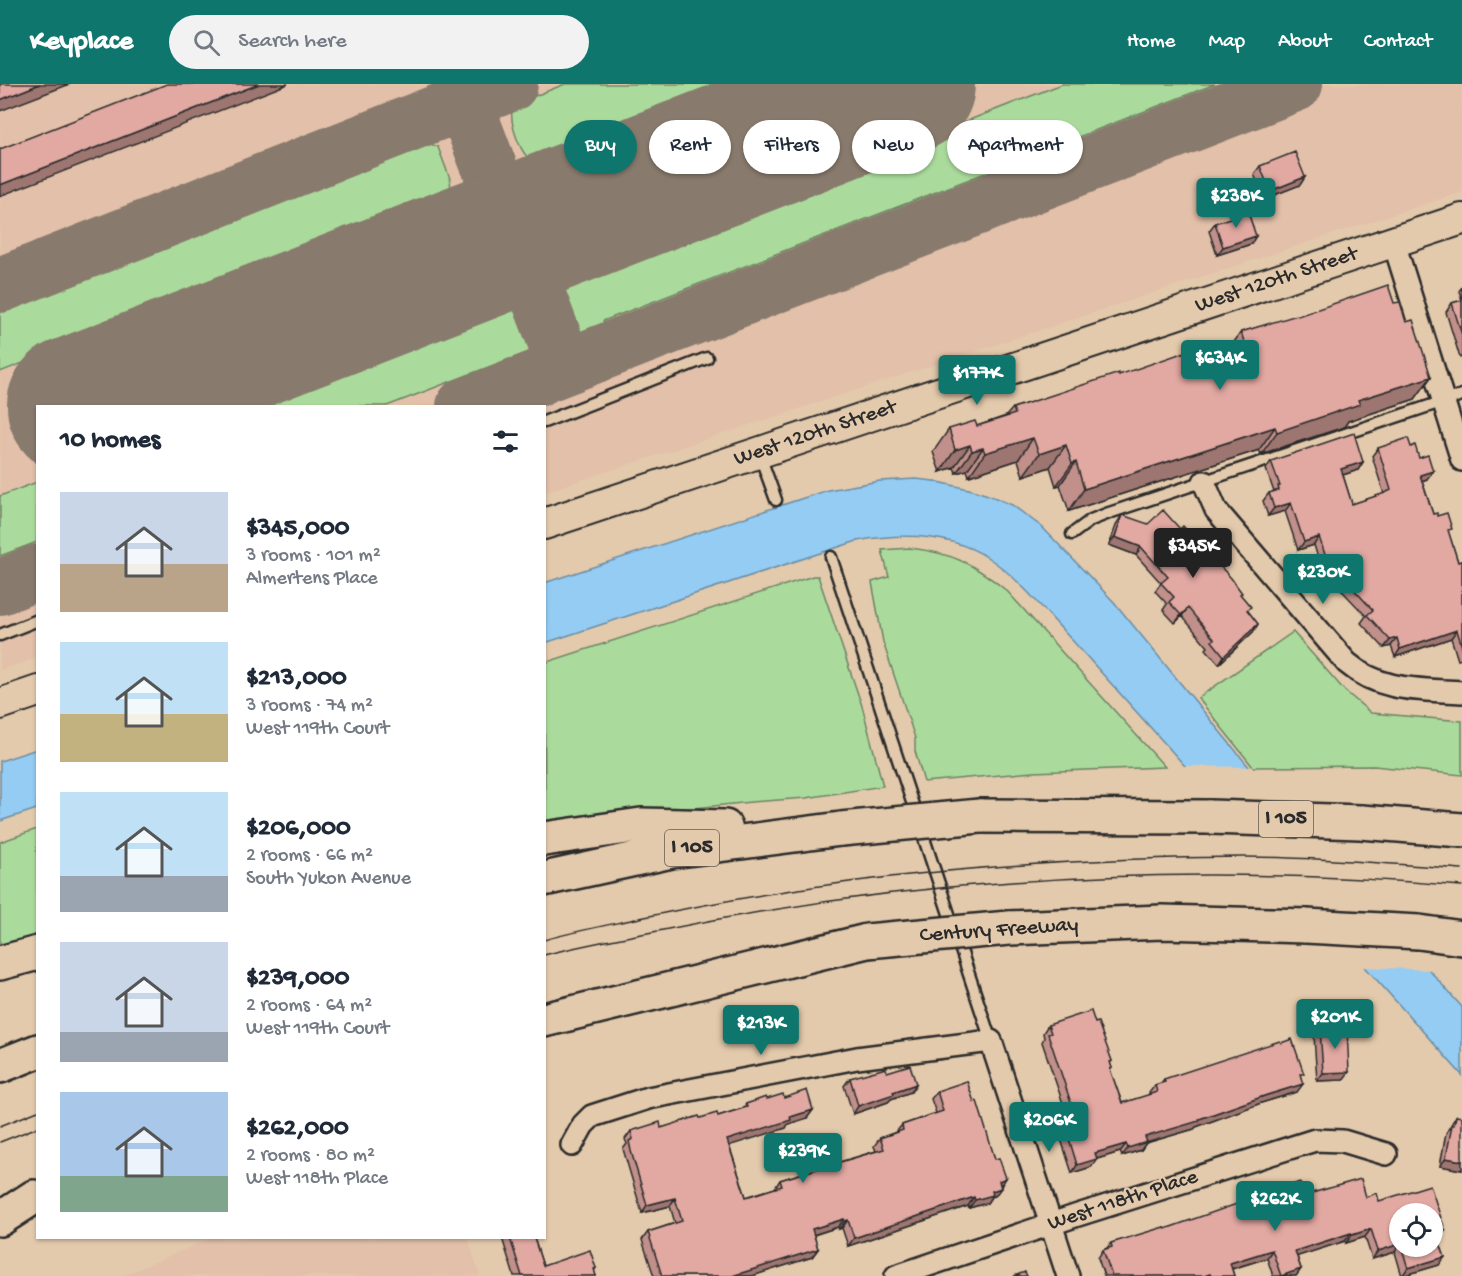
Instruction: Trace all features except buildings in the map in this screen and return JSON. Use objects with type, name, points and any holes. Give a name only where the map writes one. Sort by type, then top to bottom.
[{"type":"highway","name":"I 105","points":[[546,879],[672,850],[841,829],[980,816],[1210,817],[1361,822],[1462,830]]},
{"type":"highway","points":[[546,839],[641,825],[841,829]]},
{"type":"highway","name":"Century Freeway","points":[[546,1020],[867,941],[1010,928],[1162,922],[1419,932],[1462,938]]},
{"type":"highway","points":[[0,963],[36,954]]},
{"type":"highway","points":[[0,1066],[36,1052]]},
{"type":"highway","points":[[0,1210],[36,1197]]},
{"type":"highway","points":[[0,1219],[36,1197]]},
{"type":"main road","name":"West 120th Street","points":[[546,523],[1462,219]]},
{"type":"main road","points":[[0,704],[36,693]]},
{"type":"street","points":[[1394,243],[1453,398],[1462,460]]},
{"type":"street","points":[[1204,482],[1216,510],[1347,663],[1360,674],[1385,685],[1462,692]]},
{"type":"street","points":[[572,1145],[583,1125],[592,1116],[648,1098],[857,1058],[991,1041],[1068,1276]]},
{"type":"street","name":"West 118th Place","points":[[896,1276],[1314,1140],[1343,1141],[1386,1154]]},
{"type":"lane","points":[[546,421],[707,358]]},
{"type":"lane","points":[[1072,534],[1091,520],[1108,513],[1453,398]]},
{"type":"lane","points":[[759,453],[776,500]]},
{"type":"lane","points":[[831,557],[991,1041]]},
{"type":"lane","points":[[0,634],[36,621]]},
{"type":"shaded area","points":[[0,84],[1462,84],[1462,192],[546,492],[546,405],[36,405],[36,658],[0,670]]},
{"type":"shaded area","points":[[210,1239],[468,1239],[480,1276],[122,1276]]},
{"type":"green space","points":[[565,84],[740,84],[637,124],[637,120],[564,120],[564,152],[538,161],[529,159],[522,149],[512,122],[512,110],[525,100]]},
{"type":"green space","points":[[1062,84],[1215,84],[1083,135],[1083,120],[969,120]]},
{"type":"green space","points":[[947,129],[947,174],[983,174],[603,321],[605,329],[587,333],[577,331],[562,308],[555,285],[555,278],[561,268],[567,266],[570,275],[830,174],[840,174],[840,170],[852,166],[852,174],[935,174],[935,133]]},
{"type":"green space","points":[[423,141],[438,147],[450,179],[451,190],[443,199],[0,372],[0,306]]},
{"type":"green space","points":[[501,290],[513,293],[519,296],[526,307],[534,338],[533,351],[519,363],[511,366],[509,359],[390,405],[235,405],[497,303],[493,292]]},
{"type":"green space","points":[[36,482],[36,542],[0,556],[0,496]]},
{"type":"green space","points":[[910,548],[939,553],[962,561],[1007,591],[1165,767],[1033,772],[924,782],[915,751],[915,738],[883,642],[872,582],[889,577],[882,550]]},
{"type":"green space","points":[[818,576],[862,706],[883,786],[806,798],[546,824],[546,662]]},
{"type":"green space","points":[[1293,632],[1345,691],[1371,713],[1462,721],[1462,775],[1374,766],[1253,767],[1198,698]]},
{"type":"green space","points":[[36,829],[36,938],[0,949],[0,842]]},
{"type":"water","points":[[916,479],[973,490],[1012,505],[1042,527],[1114,602],[1249,767],[1462,1007],[1462,1075],[1033,597],[1001,567],[975,550],[926,537],[891,537],[857,541],[546,643],[546,582],[828,490],[880,481]]},
{"type":"water","points":[[36,749],[36,809],[0,821],[0,761]]},
{"type":"pier","points":[[1179,766],[1253,767],[1434,970],[1362,967]]},
{"type":"taxiway","points":[[0,285],[510,84]]},
{"type":"taxiway","points":[[467,405],[1295,84]]},
{"type":"taxiway","points":[[444,110],[463,113],[472,122],[556,343],[556,360],[539,378]]},
{"type":"taxiway","points":[[493,177],[505,199],[519,211],[538,216],[563,217]]},
{"type":"taxiway","points":[[470,253],[490,233],[498,219],[498,192]]},
{"type":"taxiway","points":[[0,587],[36,573]]},
{"type":"runway","points":[[80,405],[905,84]]},
{"type":"tram line","points":[[546,940],[640,918],[789,890],[1016,865],[1168,858],[1271,857],[1462,869]]},
{"type":"tram line","points":[[546,955],[757,912],[857,898],[1058,879],[1260,876],[1361,879],[1462,886]]},
{"type":"tram line","points":[[0,1126],[36,1112]]},
{"type":"tram line","points":[[0,1142],[36,1128]]}]
